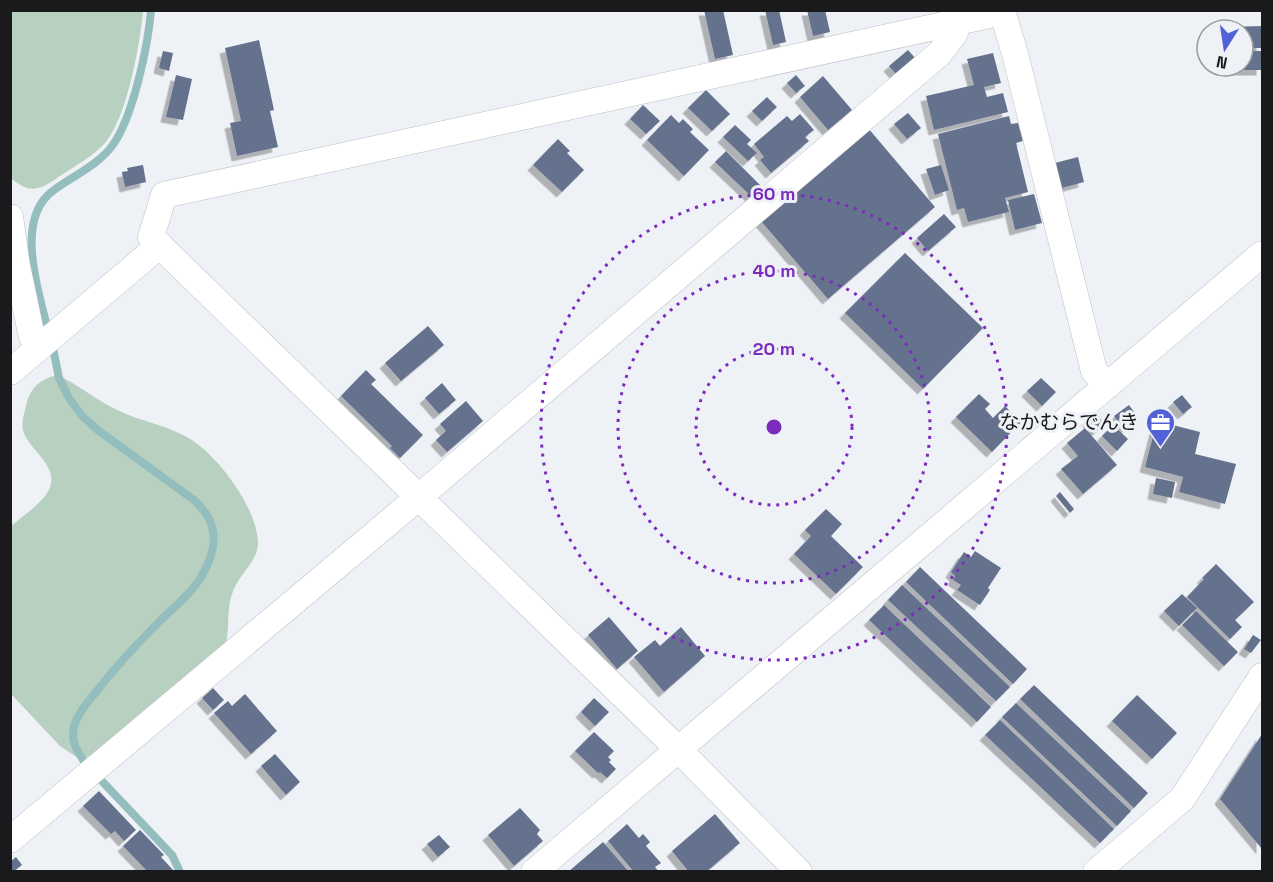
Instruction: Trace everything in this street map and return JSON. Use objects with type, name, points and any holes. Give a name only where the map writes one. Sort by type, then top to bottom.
[{"type":"street","points":[[799,872],[678,749],[152,237],[164,195],[1002,11],[1015,54],[1094,371],[1107,386]]},
{"type":"street","points":[[10,840],[419,497],[940,53],[955,33],[954,23]]},
{"type":"street","points":[[10,217],[17,266],[32,338],[40,346]]},
{"type":"street","points":[[10,372],[160,244]]},
{"type":"street","points":[[534,872],[1263,254]]},
{"type":"street","points":[[1096,872],[1182,799],[1263,676]]},
{"type":"green space","points":[[11,10],[143,11],[131,80],[113,132],[105,143],[89,157],[47,185],[35,189],[24,187],[11,178]]},
{"type":"green space","points":[[56,375],[115,409],[183,435],[208,453],[233,482],[243,498],[251,515],[258,545],[255,557],[237,583],[232,595],[226,643],[89,757],[75,756],[60,746],[11,694],[10,527],[44,498],[50,487],[51,479],[46,464],[26,437],[23,420],[31,392],[45,379]]},
{"type":"building","points":[[704,10],[723,10],[733,55],[715,59]]},
{"type":"building","points":[[765,10],[779,10],[786,42],[773,45]]},
{"type":"building","points":[[807,10],[825,10],[830,32],[813,36]]},
{"type":"building","points":[[1255,26],[1262,26],[1262,48],[1255,48]]},
{"type":"building","points":[[259,40],[274,110],[270,111],[278,147],[237,156],[230,123],[241,121],[225,48]]},
{"type":"building","points":[[908,50],[916,59],[897,75],[889,66]]},
{"type":"building","points":[[163,51],[173,53],[169,71],[159,68]]},
{"type":"building","points":[[1255,51],[1262,51],[1262,70],[1255,70]]},
{"type":"building","points":[[993,53],[1001,83],[984,87],[987,97],[1003,93],[1008,112],[934,130],[926,96],[974,85],[967,59]]},
{"type":"building","points":[[176,75],[192,79],[183,120],[166,117]]},
{"type":"building","points":[[796,75],[805,86],[796,93],[787,83]]},
{"type":"building","points":[[823,76],[852,110],[828,130],[800,97]]},
{"type":"building","points":[[706,90],[730,114],[712,131],[688,108]]},
{"type":"building","points":[[767,97],[777,107],[762,121],[752,111]]},
{"type":"building","points":[[643,105],[660,121],[646,134],[630,119]]},
{"type":"building","points":[[908,113],[921,128],[907,139],[894,124]]},
{"type":"building","points":[[800,114],[814,130],[805,137],[809,141],[771,173],[760,160],[764,157],[754,144],[787,116],[792,121]]},
{"type":"building","points":[[671,115],[679,123],[683,119],[693,129],[690,132],[709,150],[684,176],[647,140]]},
{"type":"building","points":[[1009,116],[1011,124],[1018,123],[1023,141],[1016,143],[1028,192],[1005,198],[1009,212],[968,222],[964,208],[957,210],[938,134]]},
{"type":"building","points":[[735,125],[751,140],[747,144],[757,153],[748,161],[723,137]]},
{"type":"building","points":[[868,128],[935,207],[828,299],[760,220]]},
{"type":"building","points":[[558,139],[570,151],[567,153],[584,170],[562,192],[533,165]]},
{"type":"building","points":[[726,151],[764,189],[754,199],[715,162]]},
{"type":"building","points":[[1078,157],[1084,182],[1062,188],[1055,163]]},
{"type":"building","points":[[143,165],[146,182],[125,187],[122,172],[128,171],[127,168]]},
{"type":"building","points":[[941,165],[949,190],[935,195],[926,169]]},
{"type":"building","points":[[1034,194],[1042,223],[1015,230],[1008,200]]},
{"type":"building","points":[[944,214],[956,227],[928,251],[917,238]]},
{"type":"building","points":[[905,253],[983,328],[923,389],[845,313]]},
{"type":"building","points":[[428,326],[444,345],[401,381],[385,363]]},
{"type":"building","points":[[366,370],[376,380],[371,384],[423,435],[400,458],[390,448],[392,446],[341,396]]},
{"type":"building","points":[[1041,378],[1056,392],[1042,406],[1027,391]]},
{"type":"building","points":[[442,383],[456,400],[439,414],[425,398]]},
{"type":"building","points":[[979,394],[990,404],[985,409],[993,418],[1005,406],[1021,422],[992,452],[956,417]]},
{"type":"building","points":[[1182,395],[1192,407],[1183,414],[1173,402]]},
{"type":"building","points":[[466,401],[483,421],[447,452],[436,440],[446,431],[440,424]]},
{"type":"building","points":[[1129,405],[1139,419],[1124,430],[1114,416]]},
{"type":"building","points":[[1095,414],[1105,423],[1097,431],[1088,421]]},
{"type":"building","points":[[1157,421],[1200,432],[1195,454],[1236,464],[1225,504],[1179,492],[1183,477],[1145,467]]},
{"type":"building","points":[[1113,425],[1128,439],[1117,451],[1102,436]]},
{"type":"building","points":[[1085,428],[1117,465],[1083,494],[1061,469],[1078,456],[1067,443]]},
{"type":"building","points":[[1156,478],[1175,482],[1172,498],[1153,494]]},
{"type":"building","points":[[1060,492],[1074,509],[1070,513],[1056,496]]},
{"type":"building","points":[[826,509],[842,524],[831,536],[863,567],[836,594],[794,554],[811,536],[805,530]]},
{"type":"building","points":[[975,551],[1001,568],[980,605],[957,590],[961,585],[953,580],[955,576],[951,572],[964,552],[971,557]]},
{"type":"building","points":[[1216,564],[1254,602],[1235,620],[1242,627],[1230,639],[1187,597]]},
{"type":"building","points":[[920,567],[1027,669],[1013,684],[906,582]]},
{"type":"building","points":[[902,585],[1010,687],[996,701],[888,600]]},
{"type":"building","points":[[1182,594],[1197,608],[1179,626],[1164,611]]},
{"type":"building","points":[[884,605],[991,707],[977,722],[869,620]]},
{"type":"building","points":[[1196,611],[1238,652],[1224,666],[1182,625]]},
{"type":"building","points":[[609,617],[638,651],[617,669],[588,635]]},
{"type":"building","points":[[681,627],[705,656],[664,692],[634,657],[655,640],[660,646]]},
{"type":"building","points":[[1253,635],[1261,640],[1251,653],[1244,649]]},
{"type":"building","points":[[1034,685],[1148,793],[1134,808],[1020,699]]},
{"type":"building","points":[[213,688],[224,700],[213,710],[202,698]]},
{"type":"building","points":[[245,694],[277,731],[251,754],[214,713],[228,701],[232,706]]},
{"type":"building","points":[[1137,695],[1177,733],[1152,759],[1112,721]]},
{"type":"building","points":[[594,698],[609,712],[595,726],[581,712]]},
{"type":"building","points":[[1016,703],[1131,811],[1117,826],[1002,717]]},
{"type":"building","points":[[1000,720],[1114,829],[1100,843],[985,735]]},
{"type":"building","points":[[594,732],[614,751],[608,757],[611,760],[609,762],[616,769],[607,778],[600,772],[598,773],[575,751]]},
{"type":"building","points":[[1262,734],[1262,849],[1220,799]]},
{"type":"building","points":[[275,754],[300,782],[286,795],[261,766]]},
{"type":"building","points":[[99,791],[136,830],[124,841],[115,831],[111,834],[83,806]]},
{"type":"building","points":[[520,808],[540,830],[537,834],[543,841],[514,866],[488,835]]},
{"type":"building","points":[[715,814],[740,843],[706,872],[689,872],[672,851]]},
{"type":"building","points":[[627,824],[639,838],[643,834],[650,842],[646,846],[661,863],[655,867],[659,872],[634,872],[608,841]]},
{"type":"building","points":[[140,830],[164,855],[161,857],[173,870],[171,872],[148,872],[123,846]]},
{"type":"building","points":[[439,835],[450,847],[438,857],[427,844]]},
{"type":"building","points":[[603,842],[629,872],[568,872]]},
{"type":"building","points":[[16,857],[22,865],[13,872],[10,862]]},
{"type":"waterway","points":[[47,327],[32,254],[35,218],[42,202],[54,190],[100,159],[120,134],[138,81],[147,42],[151,10]]},
{"type":"waterway","points":[[53,348],[59,378],[69,398],[82,416],[99,431],[194,500],[208,518],[214,537],[207,567],[197,583],[119,664],[78,717],[73,737],[86,764]]},
{"type":"waterway","points":[[99,778],[172,855],[180,872]]},
{"type":"place","name":"なかむらでんき","points":[[1160,448]]}]
